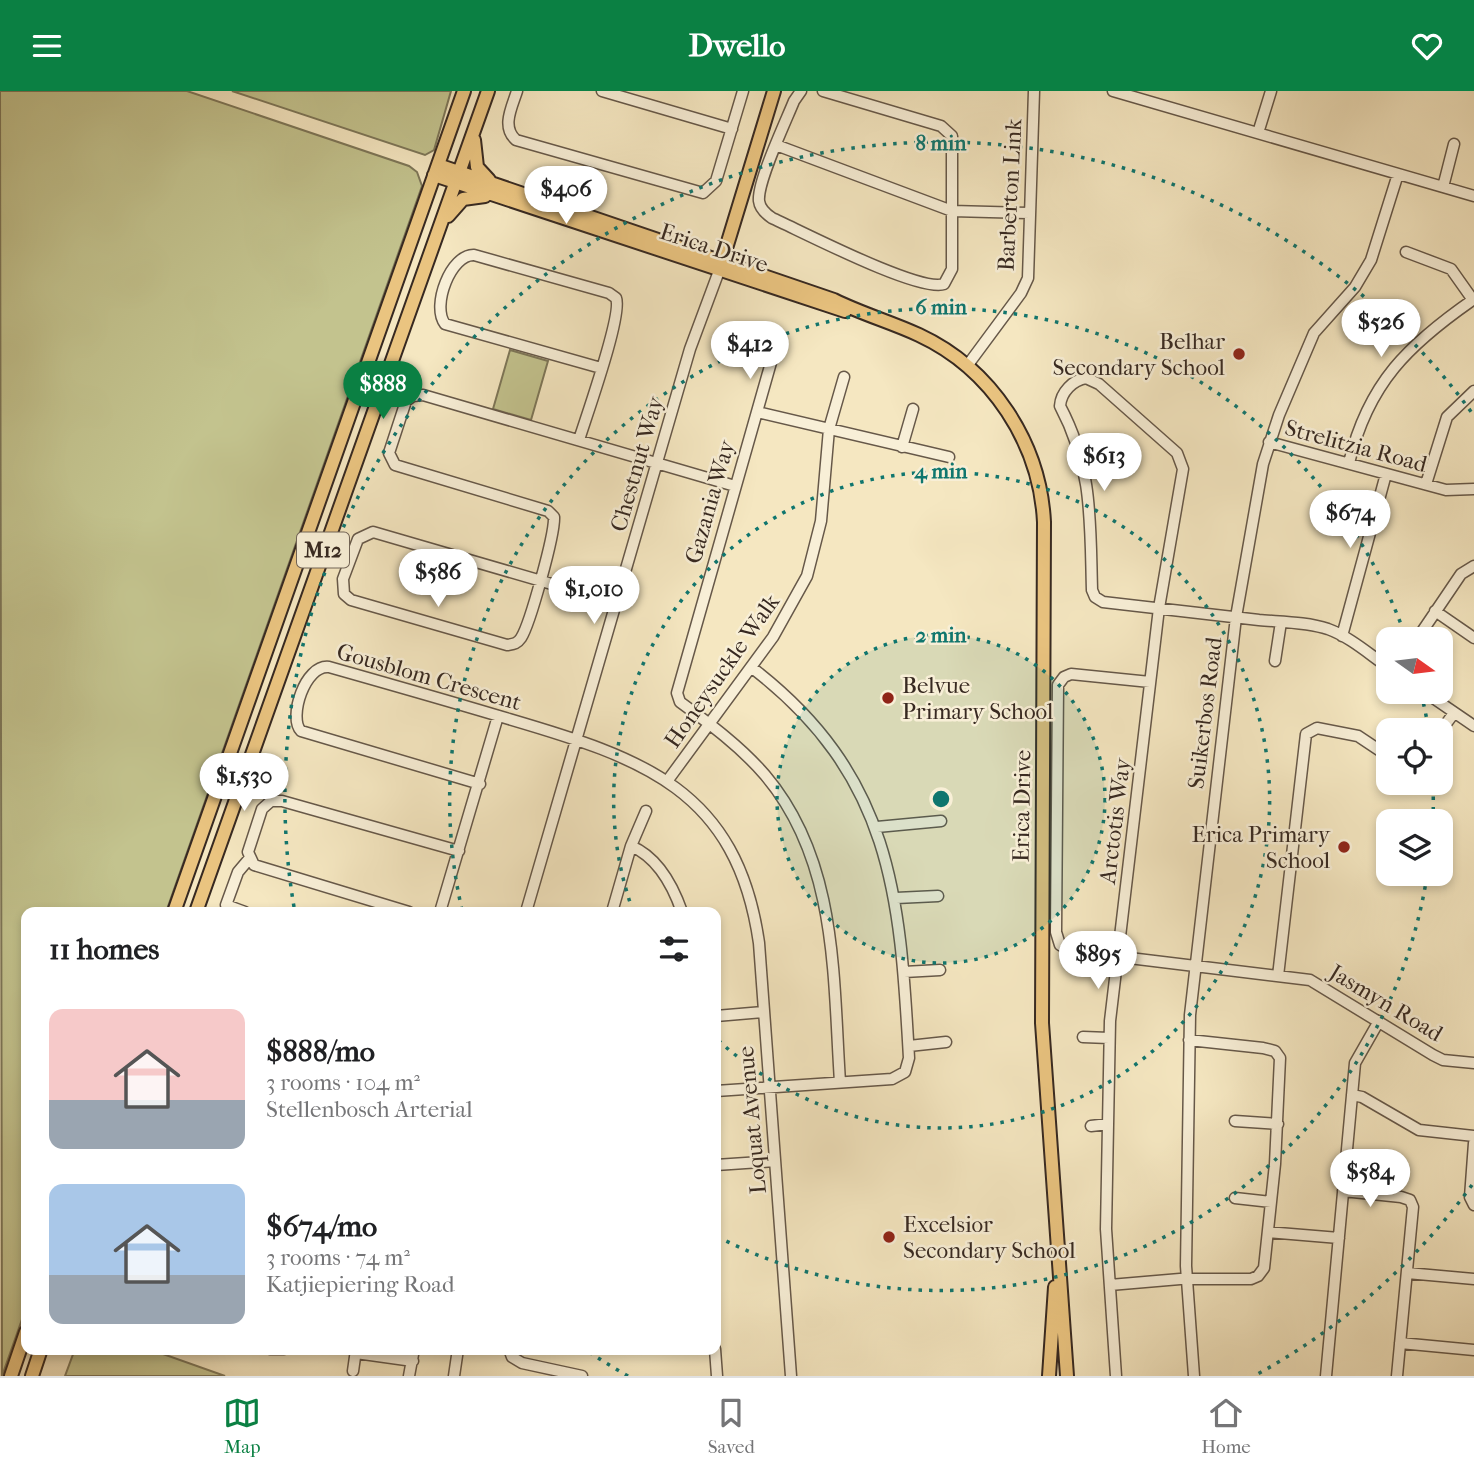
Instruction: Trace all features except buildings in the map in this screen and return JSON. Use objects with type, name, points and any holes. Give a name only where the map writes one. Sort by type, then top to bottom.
[{"type":"main road","name":"M12","points":[[176,907],[464,91]]},
{"type":"main road","name":"M12","points":[[198,907],[488,91]]},
{"type":"main road","points":[[721,267],[774,91]]},
{"type":"main road","points":[[474,131],[477,167],[498,192]]},
{"type":"main road","name":"Erica Drive","points":[[436,170],[721,267],[834,300],[863,315],[918,334],[967,366],[1002,404],[1021,436],[1037,474],[1043,511],[1040,974],[1067,1376]]},
{"type":"main road","points":[[439,230],[463,199],[498,192]]},
{"type":"main road","name":"Erica Drive","points":[[1049,1376],[1058,1259]]},
{"type":"main road","points":[[11,1376],[21,1347]]},
{"type":"main road","points":[[32,1376],[39,1355]]},
{"type":"street","points":[[517,91],[508,123],[509,134],[516,140],[699,193],[714,186],[743,91]]},
{"type":"street","points":[[602,91],[732,129]]},
{"type":"street","points":[[801,91],[794,101],[776,145],[759,197],[759,203],[766,213],[917,282],[934,287],[947,281],[952,269],[954,144],[949,132],[941,126],[823,91]]},
{"type":"street","name":"Barberton Link","points":[[967,366],[1021,293],[1028,278],[1034,91]]},
{"type":"street","points":[[1113,91],[1474,196]]},
{"type":"street","points":[[1258,133],[1270,91]]},
{"type":"street","points":[[1443,187],[1454,144]]},
{"type":"street","points":[[776,145],[951,211],[1030,213]]},
{"type":"street","name":"Suikerbos Road","points":[[1194,1376],[1187,1280],[1189,1041],[1195,965],[1236,617],[1269,442],[1309,341],[1355,287],[1371,260],[1398,174]]},
{"type":"street","points":[[1349,463],[1355,437],[1384,380],[1424,334],[1474,299],[1451,269],[1406,252]]},
{"type":"street","points":[[579,440],[601,368],[618,308],[613,296],[474,254],[465,255],[458,261],[440,305],[440,315],[445,324],[601,368]]},
{"type":"street","name":"Chestnut Way","points":[[527,907],[697,326],[721,267]]},
{"type":"street","name":"Gazania Way","points":[[772,359],[678,681],[677,693],[680,702],[710,724],[766,776],[792,813],[813,858],[826,909],[831,948],[840,1082]]},
{"type":"street","name":"Honeysuckle Walk","points":[[668,780],[786,617],[810,567],[821,521],[829,429],[845,377]]},
{"type":"street","name":"Arctotis Way","points":[[1116,1376],[1106,1229],[1109,1038],[1159,608],[1182,462],[1177,453],[1099,384],[1086,378],[1080,379],[1064,394],[1060,405],[1080,452],[1089,488],[1092,590],[1095,597],[1103,602],[1159,608]]},
{"type":"street","points":[[1426,484],[1447,417],[1474,391]]},
{"type":"street","points":[[617,603],[539,580],[373,532],[358,539],[342,587],[351,600],[507,645],[515,644],[521,638],[539,580],[555,528],[554,517],[548,511],[395,465],[390,460],[390,446],[406,401],[417,395],[735,486]]},
{"type":"street","points":[[902,447],[913,409]]},
{"type":"street","points":[[757,412],[949,457]]},
{"type":"street","name":"Strelitzia Road","points":[[1269,442],[1453,492],[1474,489]]},
{"type":"street","points":[[1342,636],[1387,474]]},
{"type":"street","points":[[1425,627],[1461,574],[1474,566]]},
{"type":"street","points":[[1159,608],[1315,626],[1342,636],[1376,659]]},
{"type":"street","points":[[1435,611],[1474,638]]},
{"type":"street","points":[[1275,661],[1281,622]]},
{"type":"street","name":"Gousblom Crescent","points":[[480,784],[312,736],[297,727],[296,714],[310,673],[324,666],[576,740]]},
{"type":"street","points":[[721,1091],[892,1079],[905,1072],[909,1046],[896,898],[877,827],[858,788],[815,725],[751,667]]},
{"type":"street","name":"Jasmyn Road","points":[[1150,682],[1071,674],[1064,677],[1059,685],[1057,940],[1064,949],[1310,980],[1443,1060],[1474,1063]]},
{"type":"street","points":[[1441,704],[1474,726]]},
{"type":"street","points":[[1450,718],[1454,713]]},
{"type":"street","points":[[442,907],[498,716]]},
{"type":"street","points":[[1278,976],[1306,734],[1317,728],[1347,733],[1376,749]]},
{"type":"street","name":"Loquat Avenue","points":[[576,740],[628,759],[668,780],[700,808],[718,830],[746,883],[759,943],[791,1376]]},
{"type":"street","points":[[392,907],[258,867],[249,859],[247,852],[262,809],[276,800],[459,851]]},
{"type":"street","points":[[613,907],[631,846],[646,811]]},
{"type":"street","points":[[877,827],[942,821]]},
{"type":"street","points":[[631,846],[649,856],[660,870],[679,907]]},
{"type":"street","points":[[226,907],[238,872],[249,859]]},
{"type":"street","points":[[896,898],[938,896]]},
{"type":"street","points":[[904,972],[940,970]]},
{"type":"street","points":[[721,1016],[763,1012]]},
{"type":"street","points":[[1326,1376],[1357,1058],[1379,1021]]},
{"type":"street","points":[[1083,1037],[1109,1038]]},
{"type":"street","points":[[1110,1285],[1258,1276],[1264,1268],[1281,1064],[1275,1051],[1189,1041]]},
{"type":"street","points":[[909,1046],[946,1042]]},
{"type":"street","points":[[1352,1095],[1362,1097],[1419,1130],[1474,1136]]},
{"type":"street","points":[[1235,1121],[1278,1124]]},
{"type":"street","points":[[1091,1126],[1108,1124]]},
{"type":"street","points":[[1474,1143],[1470,1198],[1474,1205]]},
{"type":"street","points":[[721,1165],[775,1161]]},
{"type":"street","points":[[1343,1191],[1401,1196],[1410,1200],[1413,1213],[1397,1376]]},
{"type":"street","points":[[1235,1198],[1271,1202]]},
{"type":"street","points":[[1268,1232],[1339,1238]]},
{"type":"street","points":[[1406,1273],[1474,1279]]},
{"type":"street","points":[[1400,1343],[1474,1350]]},
{"type":"street","points":[[353,1370],[355,1355]]},
{"type":"street","points":[[379,1355],[413,1361]]},
{"type":"street","points":[[409,1376],[414,1355]]},
{"type":"street","points":[[454,1376],[457,1355]]},
{"type":"street","points":[[511,1355],[522,1363],[582,1376]]},
{"type":"street","points":[[716,1355],[718,1376]]},
{"type":"green space","points":[[0,91],[187,91],[409,166],[417,172],[422,186],[168,907],[21,907],[21,1322],[2,1376]]},
{"type":"green space","points":[[232,91],[451,91],[434,150],[425,155]]},
{"type":"green space","points":[[510,350],[548,361],[531,420],[493,409]]},
{"type":"green space","points":[[73,1355],[166,1355],[225,1376],[65,1376]]},
{"type":"place","name":"Belhar Secondary School","points":[[1239,354]]},
{"type":"place","name":"Belvue Primary School","points":[[888,698]]},
{"type":"place","name":"Erica Primary School","points":[[1344,847]]},
{"type":"place","name":"Excelsior Secondary School","points":[[889,1237]]}]
